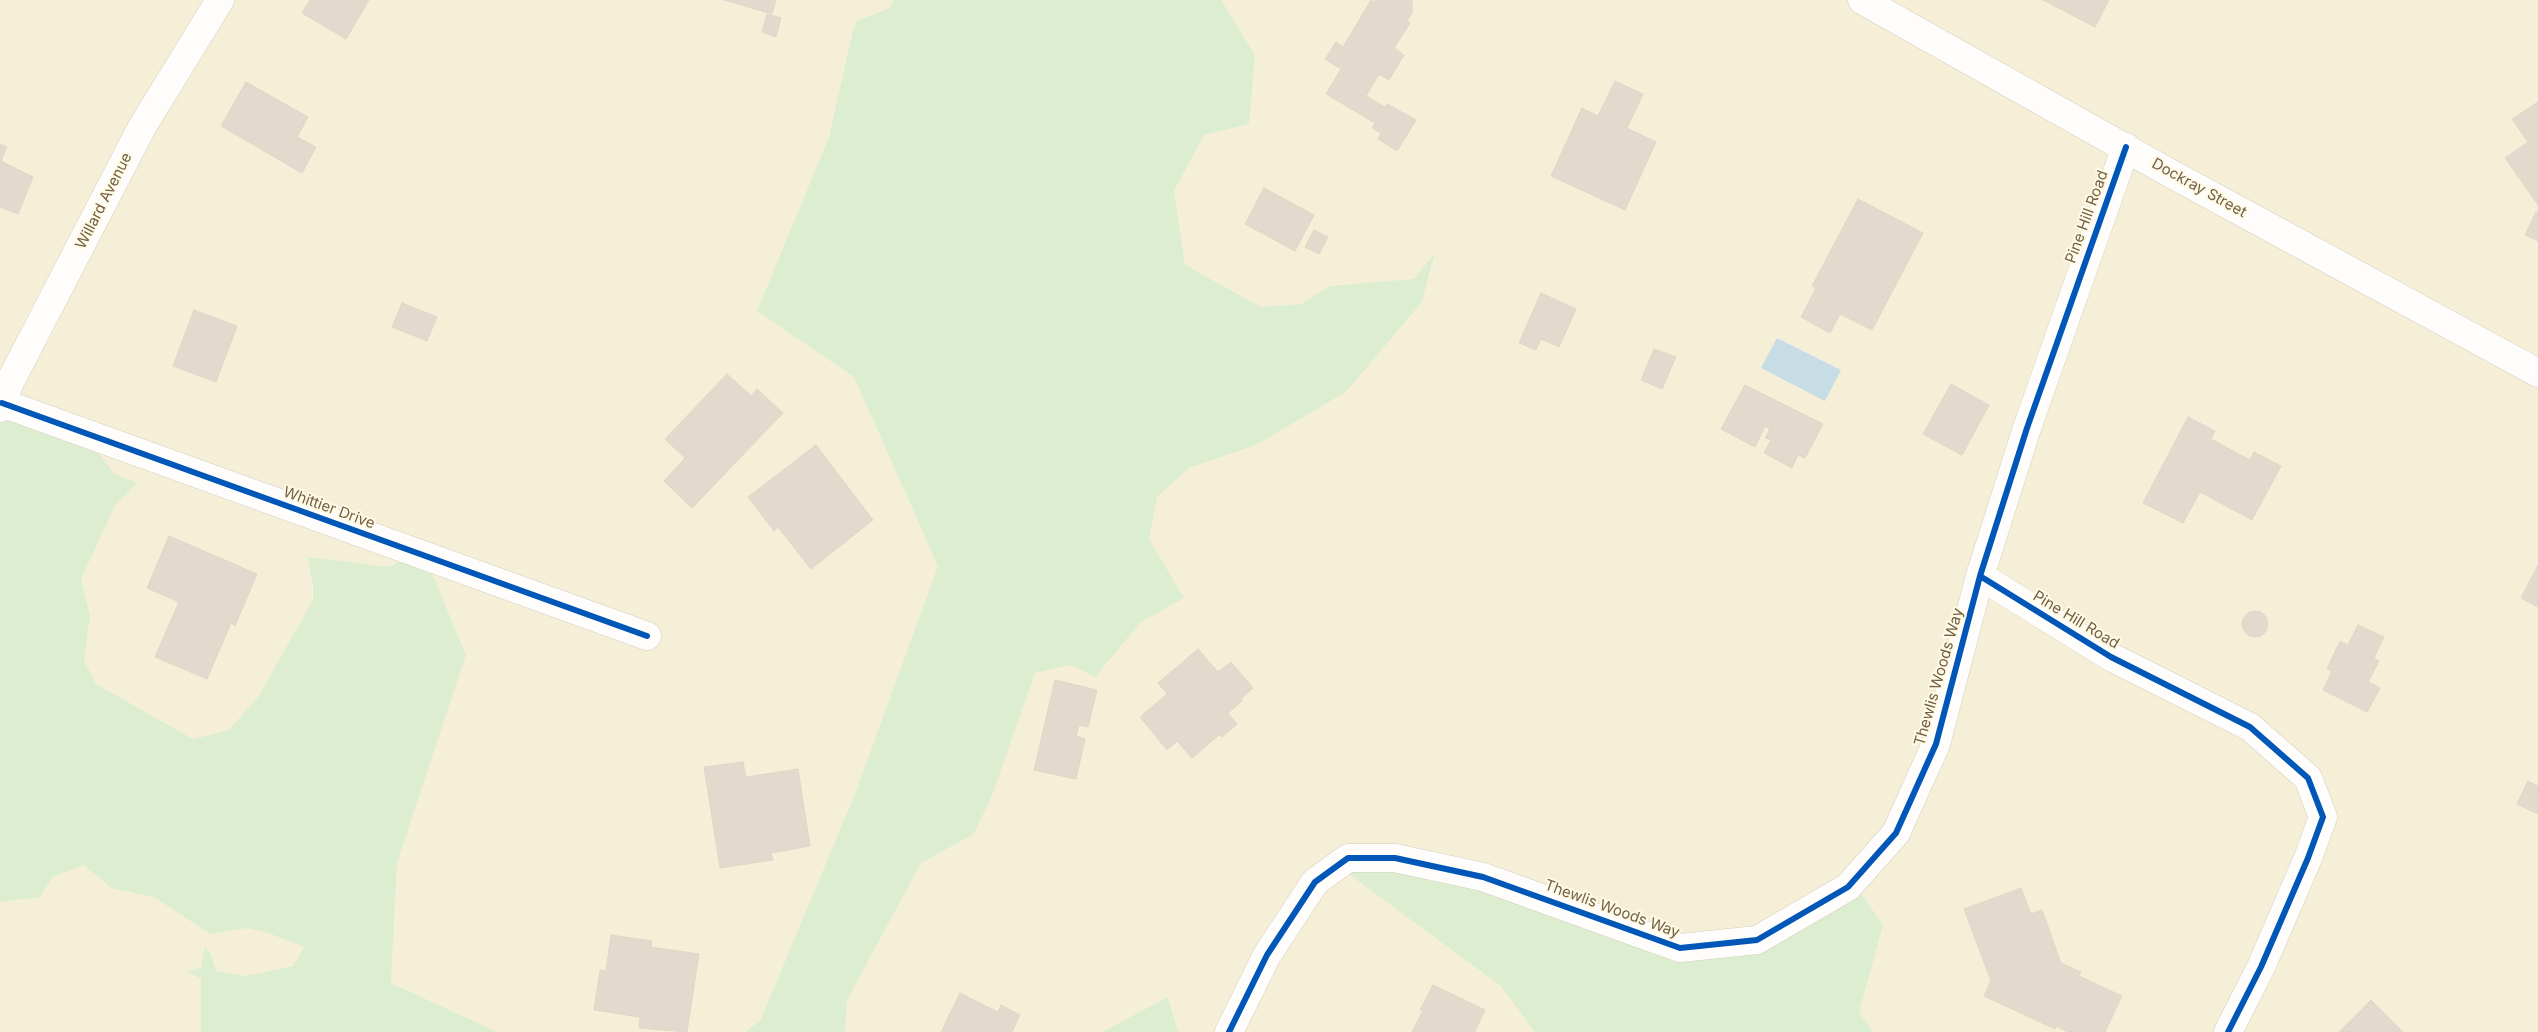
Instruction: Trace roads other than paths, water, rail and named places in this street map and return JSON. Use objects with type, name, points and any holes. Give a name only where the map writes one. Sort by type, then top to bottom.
[{"type":"street","name":"Willard Avenue","points":[[1,405],[10,382],[142,127],[220,0]]},
{"type":"street","name":"Dockray Street","points":[[1862,0],[2538,373]]},
{"type":"street","name":"Pine Hill Road","points":[[2126,147],[2030,419],[1980,576],[2111,656],[2250,726],[2308,778],[2323,817],[2308,858],[2261,967],[2228,1032]]},
{"type":"street","name":"Whittier Drive","points":[[1,405],[647,636]]},
{"type":"street","name":"Thewlis Woods Way","points":[[1229,1032],[1267,955],[1315,882],[1348,858],[1395,858],[1483,877],[1596,916],[1680,948],[1757,940],[1848,887],[1896,834],[1936,744],[1980,576]]},
{"type":"water","points":[[1777,338],[1841,370],[1825,401],[1761,368]]}]
